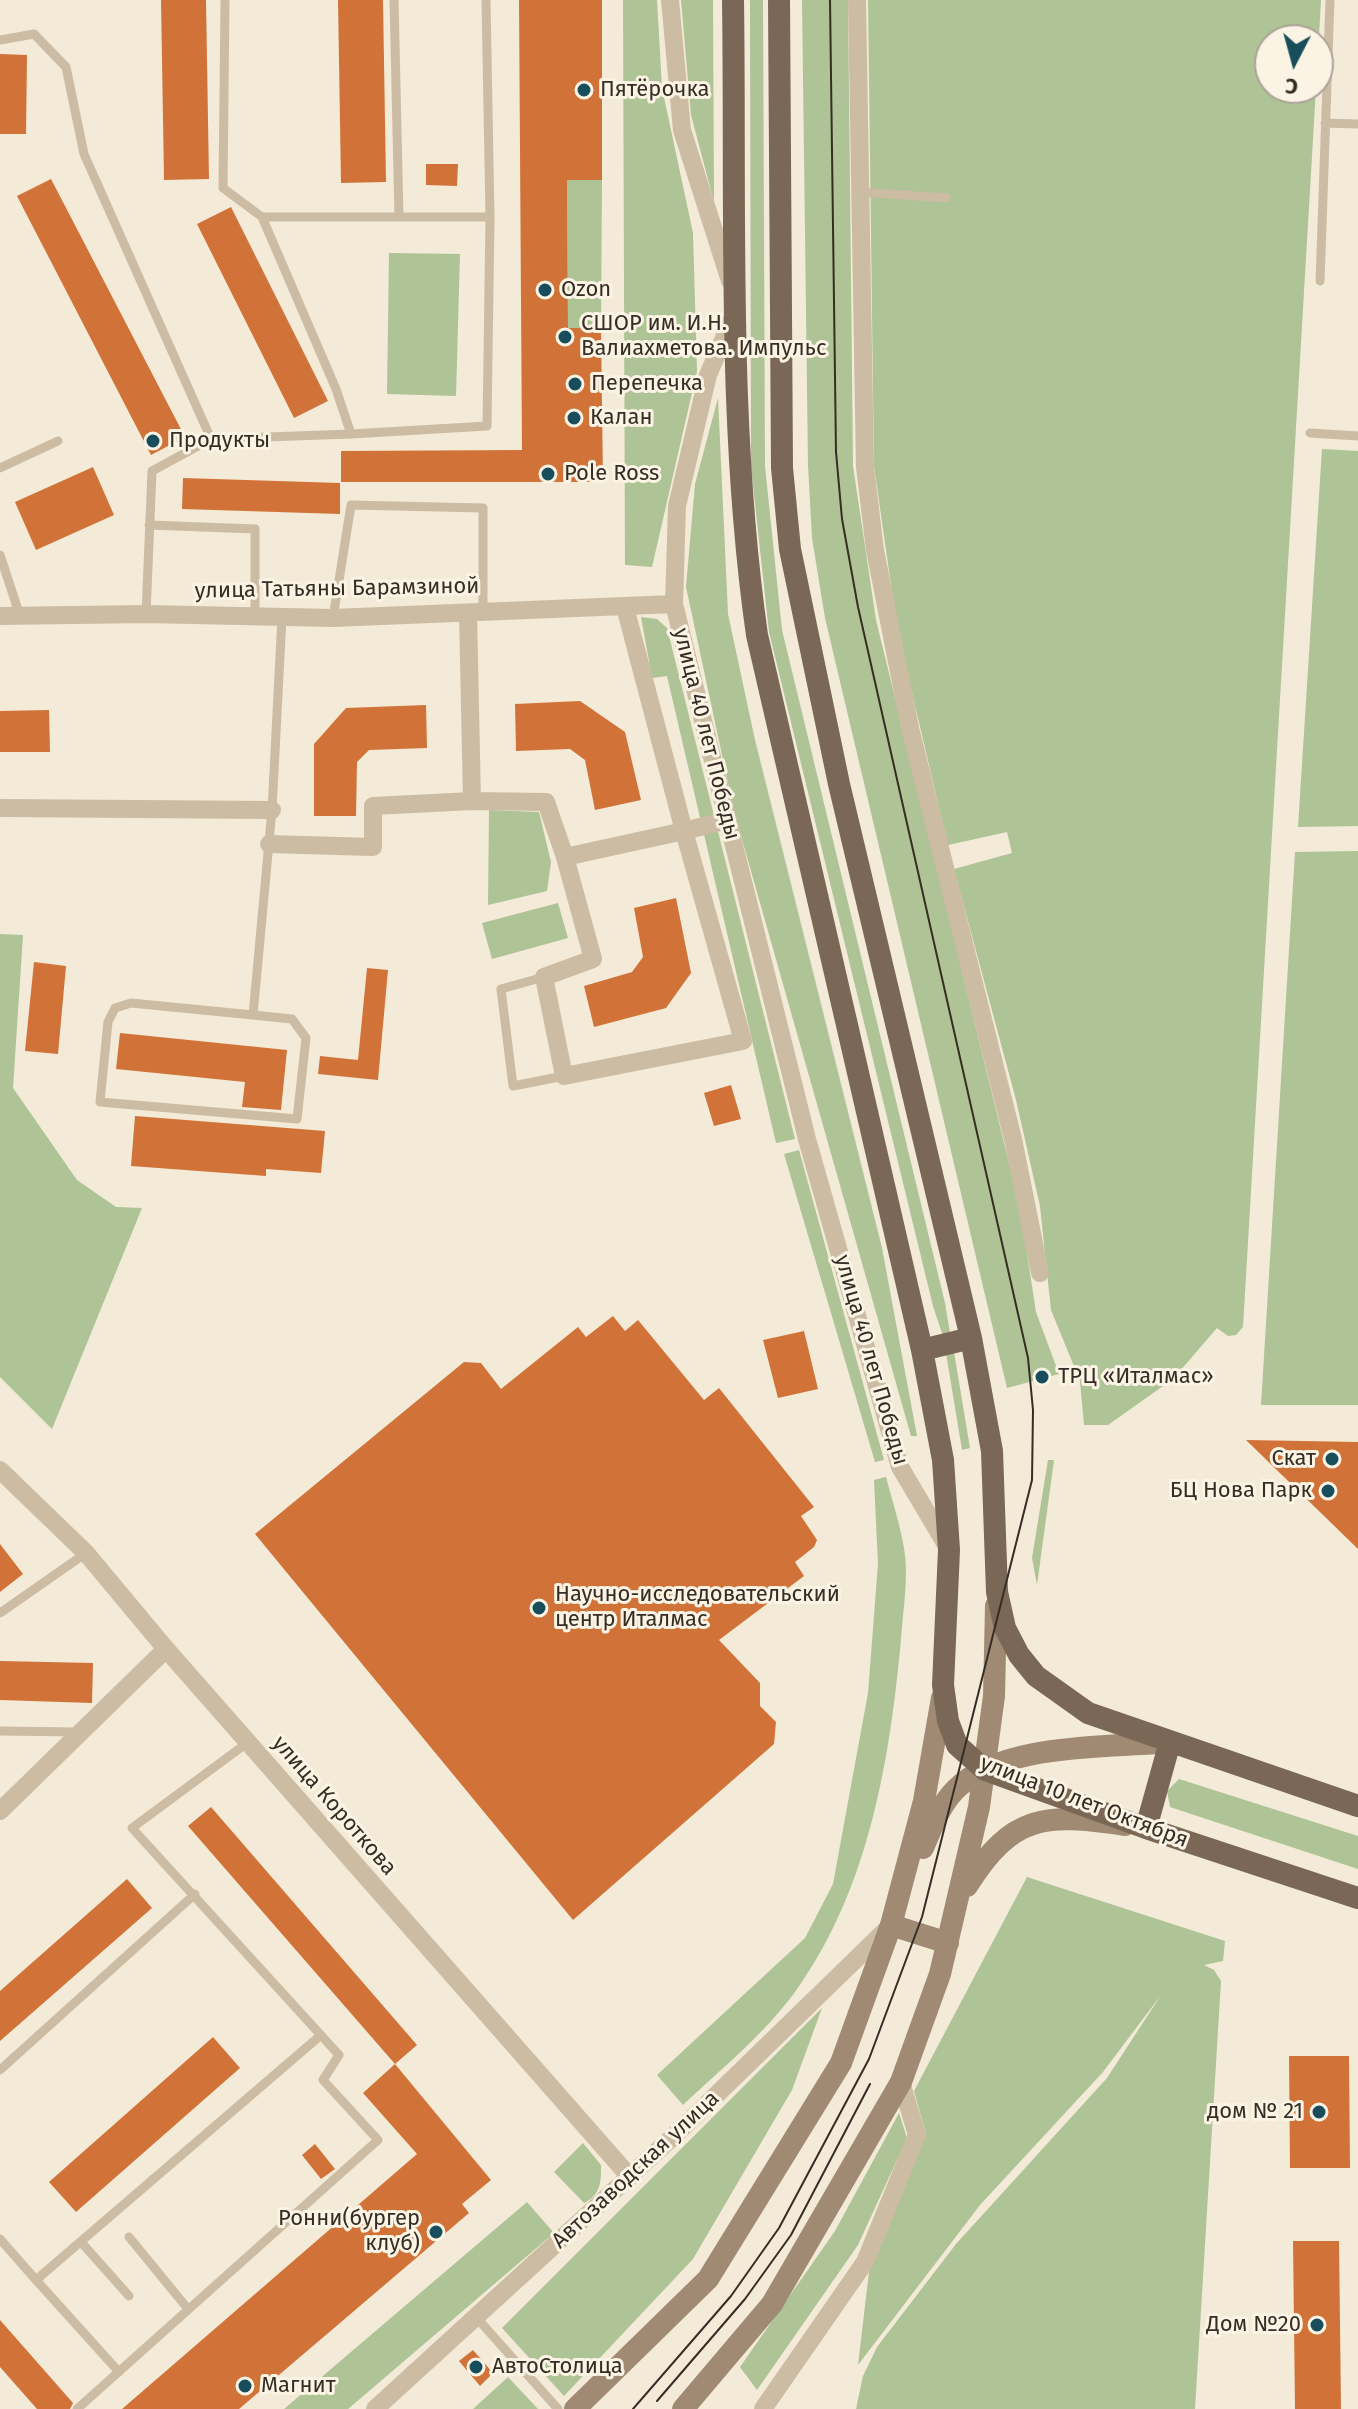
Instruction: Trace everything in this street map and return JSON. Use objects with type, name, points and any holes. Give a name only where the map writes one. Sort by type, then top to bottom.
[{"type":"main road","name":"улица 40 лет Победы","points":[[733,0],[738,470],[757,635],[922,1350],[943,1460],[949,1550]]},
{"type":"main road","points":[[683,2409],[772,2304],[901,2082],[948,1943],[960,1897],[979,1807],[994,1696],[997,1592],[992,1451],[971,1338],[839,784],[790,549],[782,468],[779,0]]},
{"type":"main road","points":[[922,1350],[971,1338]]},
{"type":"main road","name":"улица 10 лет Октября","points":[[949,1550],[943,1685],[948,1721],[957,1745],[985,1770],[1146,1828],[1358,1898]]},
{"type":"main road","points":[[997,1592],[1013,1646],[1036,1676],[1088,1713],[1358,1806]]},
{"type":"main road","points":[[891,1925],[924,1801],[943,1685]]},
{"type":"main road","points":[[575,2409],[708,2279],[841,2063],[891,1925],[941,1808],[960,1785],[1006,1761],[1041,1753],[1170,1742]]},
{"type":"main road","points":[[960,1897],[995,1848],[1023,1827],[1065,1819],[1146,1828],[1170,1742]]},
{"type":"main road","points":[[891,1925],[948,1943]]},
{"type":"street","name":"улица 40 лет Победы","points":[[670,0],[682,130],[737,306],[708,375],[677,506],[674,604],[807,1139],[900,1467],[949,1550]]},
{"type":"street","points":[[857,0],[865,467],[875,550],[913,742],[1013,1139],[1040,1273]]},
{"type":"street","name":"улица Татьяны Барамзиной","points":[[0,616],[146,614],[333,618],[674,604]]},
{"type":"street","points":[[269,844],[373,847],[373,806],[472,801],[546,802],[565,857],[593,959],[544,977],[564,1076],[743,1041],[625,607]]},
{"type":"street","points":[[472,801],[475,612]]},
{"type":"street","points":[[0,808],[272,810]]},
{"type":"street","points":[[565,857],[728,820]]},
{"type":"street","name":"улица Короткова","points":[[0,1470],[86,1553],[247,1743],[630,2177]]},
{"type":"street","points":[[0,1811],[166,1649]]},
{"type":"street","name":"Автозаводская улица","points":[[375,2409],[630,2177],[891,1925]]},
{"type":"street","points":[[763,2409],[865,2262],[917,2135],[901,2082]]},
{"type":"lane","points":[[225,0],[223,188],[262,217],[336,389],[351,434]]},
{"type":"lane","points":[[394,0],[399,217]]},
{"type":"lane","points":[[146,614],[152,471],[211,439],[487,426],[490,217],[486,0]]},
{"type":"lane","points":[[1320,281],[1330,0]]},
{"type":"lane","points":[[0,40],[34,34],[66,67],[84,154],[211,439]]},
{"type":"lane","points":[[1325,123],[1358,124]]},
{"type":"lane","points":[[859,192],[946,198]]},
{"type":"lane","points":[[262,217],[490,217]]},
{"type":"lane","points":[[1310,433],[1358,436]]},
{"type":"lane","points":[[0,468],[58,441]]},
{"type":"lane","points":[[333,618],[351,505],[483,508],[475,612]]},
{"type":"lane","points":[[149,525],[255,529],[255,617]]},
{"type":"lane","points":[[0,555],[20,616]]},
{"type":"lane","points":[[253,1015],[272,810],[282,617]]},
{"type":"lane","points":[[544,977],[501,989],[513,1086],[564,1076]]},
{"type":"lane","points":[[131,1003],[253,1015],[292,1019],[306,1038],[297,1119],[100,1102],[108,1022],[115,1008],[131,1003]]},
{"type":"lane","points":[[0,1613],[86,1553]]},
{"type":"lane","points":[[0,1731],[82,1732]]},
{"type":"lane","points":[[77,2409],[378,2140],[323,2080],[339,2055],[132,1828],[247,1743]]},
{"type":"lane","points":[[0,2070],[195,1894]]},
{"type":"lane","points":[[36,2280],[321,2035]]},
{"type":"lane","points":[[129,2237],[188,2309]]},
{"type":"lane","points":[[0,2239],[119,2372]]},
{"type":"lane","points":[[81,2242],[129,2296]]},
{"type":"lane","points":[[476,2317],[558,2409]]},
{"type":"green space","points":[[623,0],[657,0],[662,88],[693,233],[697,371],[652,567],[625,565]]},
{"type":"green space","points":[[681,0],[713,0],[714,202],[691,115]]},
{"type":"green space","points":[[750,0],[763,0],[765,466],[782,630],[945,1303],[950,1333],[943,1336],[933,1306],[769,632],[751,467]]},
{"type":"green space","points":[[802,0],[848,0],[853,466],[876,620],[1020,1208],[1036,1312],[1059,1374],[1007,1388],[825,618],[812,538],[808,465]]},
{"type":"green space","points":[[868,0],[1321,0],[1320,24],[1254,24],[1254,104],[1315,104],[1243,1327],[1236,1335],[1228,1336],[1217,1328],[1173,1379],[1108,1425],[1084,1425],[1080,1381],[1051,1310],[1040,1206],[1016,1100],[954,869],[1012,853],[1007,832],[948,845],[898,634],[874,466]]},
{"type":"green space","points":[[567,180],[602,180],[601,328],[568,328]]},
{"type":"green space","points":[[389,253],[460,254],[456,396],[387,394]]},
{"type":"green space","points":[[718,398],[728,614],[755,740],[882,1248],[917,1436],[911,1436],[734,811],[686,587],[695,484]]},
{"type":"green space","points":[[1322,449],[1358,451],[1358,826],[1298,827]]},
{"type":"green space","points":[[641,617],[657,619],[667,628],[795,1139],[776,1143],[667,676],[652,678]]},
{"type":"green space","points":[[489,810],[539,812],[551,862],[547,891],[488,905]]},
{"type":"green space","points":[[1358,851],[1358,1405],[1261,1405],[1295,852]]},
{"type":"green space","points":[[558,903],[568,938],[492,959],[482,923]]},
{"type":"green space","points":[[0,934],[23,935],[13,1088],[77,1180],[116,1207],[142,1208],[52,1429],[0,1377]]},
{"type":"green space","points":[[799,1150],[884,1460],[875,1462],[784,1154]]},
{"type":"green space","points":[[954,1352],[970,1448],[962,1450],[946,1353]]},
{"type":"green space","points":[[1048,1460],[1054,1460],[1037,1585],[1032,1558]]},
{"type":"green space","points":[[886,1477],[904,1548],[905,1593],[890,1730],[872,1821],[859,1866],[822,1950],[797,1989],[758,2035],[683,2105],[657,2075],[805,1938],[833,1884],[868,1693],[878,1564],[874,1480]]},
{"type":"green space","points":[[1179,1779],[1358,1836],[1358,1869],[1170,1807],[1167,1791]]},
{"type":"green space","points":[[1027,1877],[1225,1941],[1223,1961],[1204,1965],[1214,1970],[1221,1981],[1195,2409],[856,2409],[863,2376],[877,2347],[956,2244],[1107,2078],[1161,1995],[1103,2072],[980,2205],[858,2365],[869,2272],[926,2134],[914,2091]]},
{"type":"green space","points":[[822,2008],[792,2090],[693,2259],[564,2396],[502,2328]]},
{"type":"green space","points":[[899,2113],[907,2138],[858,2245],[757,2390],[740,2367],[835,2231]]},
{"type":"green space","points":[[583,2143],[601,2165],[599,2187],[594,2196],[584,2203],[554,2172]]},
{"type":"green space","points":[[527,2202],[554,2233],[348,2409],[284,2409]]},
{"type":"green space","points":[[508,2377],[538,2409],[473,2409]]},
{"type":"building","points":[[161,0],[206,0],[209,179],[164,180]]},
{"type":"building","points":[[338,0],[383,0],[386,182],[341,183]]},
{"type":"building","points":[[519,0],[602,0],[602,180],[567,180],[568,328],[601,328],[603,482],[341,482],[341,451],[522,450]]},
{"type":"building","points":[[0,54],[27,55],[26,134],[0,134]]},
{"type":"building","points":[[426,164],[458,164],[457,186],[426,185]]},
{"type":"building","points":[[51,179],[185,437],[151,455],[17,196]]},
{"type":"building","points":[[231,207],[328,401],[294,418],[197,224]]},
{"type":"building","points":[[93,467],[114,515],[36,550],[15,502]]},
{"type":"building","points":[[183,478],[340,483],[340,514],[182,509]]},
{"type":"building","points":[[580,701],[625,732],[641,800],[595,810],[585,760],[570,749],[516,751],[515,704]]},
{"type":"building","points":[[426,705],[427,748],[369,750],[357,762],[356,816],[314,816],[314,744],[346,708]]},
{"type":"building","points":[[49,710],[50,752],[0,752],[0,711]]},
{"type":"building","points":[[676,898],[691,973],[666,1008],[594,1027],[584,986],[632,972],[643,957],[634,908]]},
{"type":"building","points":[[34,962],[66,966],[58,1054],[25,1051]]},
{"type":"building","points":[[367,968],[388,970],[378,1080],[318,1074],[320,1056],[358,1060]]},
{"type":"building","points":[[120,1033],[287,1050],[281,1110],[242,1107],[245,1082],[116,1069]]},
{"type":"building","points":[[731,1085],[741,1119],[714,1126],[704,1093]]},
{"type":"building","points":[[135,1116],[325,1131],[321,1173],[266,1169],[266,1176],[131,1166]]},
{"type":"building","name":"Научно-исследовательский центр Италмас","points":[[613,1316],[625,1331],[638,1320],[704,1400],[719,1388],[814,1507],[801,1516],[817,1540],[814,1547],[795,1562],[804,1576],[719,1640],[760,1683],[760,1706],[776,1722],[774,1744],[573,1920],[255,1534],[464,1362],[481,1363],[501,1389],[578,1327],[586,1337]]},
{"type":"building","points":[[804,1331],[818,1389],[778,1398],[763,1340]]},
{"type":"building","name":"БЦ Нова Парк","points":[[1246,1440],[1358,1442],[1358,1549]]},
{"type":"building","points":[[0,1544],[23,1574],[0,1592]]},
{"type":"building","points":[[0,1661],[93,1663],[92,1703],[0,1700]]},
{"type":"building","points":[[211,1807],[417,2045],[395,2064],[188,1826]]},
{"type":"building","points":[[127,1879],[152,1908],[0,2041],[0,1991]]},
{"type":"building","points":[[213,2037],[240,2068],[76,2212],[49,2182]]},
{"type":"building","name":"дом № 21","points":[[1289,2056],[1349,2056],[1350,2168],[1290,2168]]},
{"type":"building","points":[[395,2064],[491,2180],[462,2204],[469,2213],[239,2409],[122,2409],[417,2154],[363,2093]]},
{"type":"building","points":[[315,2144],[335,2169],[321,2179],[302,2155]]},
{"type":"building","name":"Дом №20","points":[[1293,2241],[1339,2241],[1341,2409],[1295,2409]]},
{"type":"building","points":[[0,2320],[73,2403],[70,2409],[37,2409],[0,2367]]},
{"type":"building","name":"АвтоСтолица","points":[[473,2350],[493,2373],[480,2386],[459,2361]]},
{"type":"tram line","points":[[633,2409],[731,2296],[779,2228],[869,2059],[922,1917],[1032,1480],[1033,1410],[1028,1358],[858,607],[842,519],[836,452],[830,0]]},
{"type":"tram line","points":[[657,2401],[745,2299],[791,2235],[870,2084]]},
{"type":"place","name":"Пятёрочка","points":[[584,90]]},
{"type":"place","name":"Ozon","points":[[545,290]]},
{"type":"place","name":"СШОР им. И.Н. Валиахметова. Импульс","points":[[565,337]]},
{"type":"place","name":"Перепечка","points":[[575,384]]},
{"type":"place","name":"Калан","points":[[574,418]]},
{"type":"place","name":"Продукты","points":[[153,441]]},
{"type":"place","name":"Pole Ross","points":[[548,474]]},
{"type":"place","name":"ТРЦ «Италмас»","points":[[1042,1377]]},
{"type":"place","name":"Скат","points":[[1332,1459]]},
{"type":"place","name":"БЦ Нова Парк","points":[[1328,1491]]},
{"type":"place","name":"Научно-исследовательский центр Италмас","points":[[539,1608]]},
{"type":"place","name":"дом № 21","points":[[1319,2112]]},
{"type":"place","name":"Ронни(бургер клуб)","points":[[436,2232]]},
{"type":"place","name":"Дом №20","points":[[1317,2325]]},
{"type":"place","name":"АвтоСтолица","points":[[476,2367]]},
{"type":"place","name":"Магнит","points":[[245,2386]]}]
